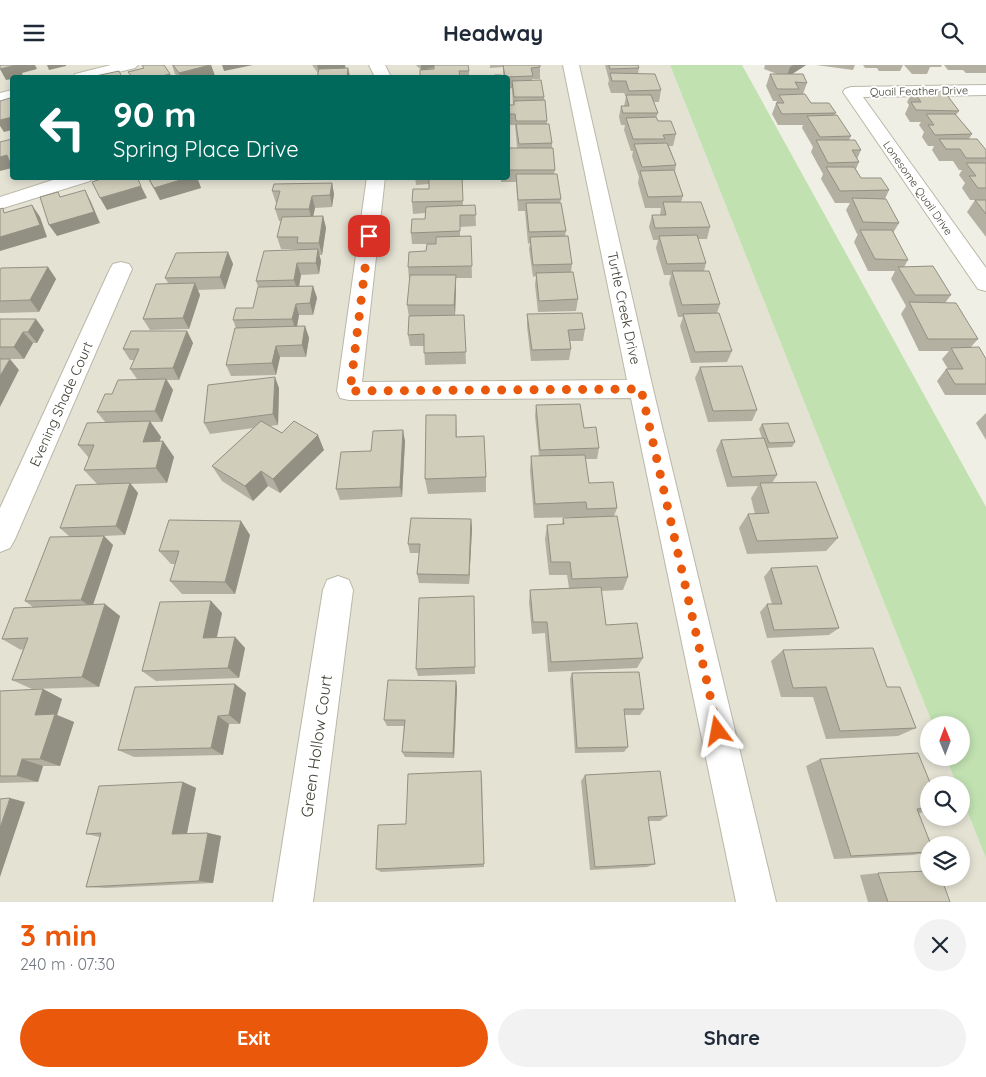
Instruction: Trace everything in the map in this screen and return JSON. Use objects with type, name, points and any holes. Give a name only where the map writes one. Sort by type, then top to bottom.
[{"type":"street","points":[[89,75],[130,65]]},
{"type":"street","name":"Turtle Creek Drive","points":[[571,65],[641,389],[756,902]]},
{"type":"street","name":"Quail Feather Drive","points":[[851,92],[986,90]]},
{"type":"street","name":"Lonesome Quail Drive","points":[[851,92],[985,280]]},
{"type":"street","points":[[0,203],[74,180]]},
{"type":"street","points":[[376,180],[350,391],[641,389]]},
{"type":"street","name":"Evening Shade Court","points":[[0,539],[121,269]]},
{"type":"street","name":"Green Hollow Court","points":[[293,902],[338,591]]},
{"type":"shaded area","points":[[0,65],[670,65],[929,716],[920,716],[920,766],[949,766],[953,776],[920,776],[920,826],[970,826],[970,818],[986,858],[986,902],[0,902]]},
{"type":"green space","points":[[670,65],[742,65],[986,507],[986,858],[970,818],[970,776],[953,776],[949,766],[970,766],[970,716],[929,716]]},
{"type":"building","points":[[0,65],[16,65],[0,69]]},
{"type":"building","points":[[142,65],[164,65],[170,74],[130,75],[128,72],[144,68]]},
{"type":"building","points":[[173,65],[210,65],[179,73]]},
{"type":"building","points":[[434,65],[468,65],[469,71],[459,71],[460,75],[420,75],[420,70],[434,69]]},
{"type":"building","points":[[503,65],[540,65],[540,67],[531,68],[533,76],[510,77],[510,75],[505,75]]},
{"type":"building","points":[[609,65],[638,65],[639,68],[610,69]]},
{"type":"building","points":[[348,68],[347,75],[318,75],[319,69]]},
{"type":"building","points":[[119,71],[121,75],[100,75]]},
{"type":"building","points":[[610,73],[655,74],[661,90],[629,91],[626,81],[612,81]]},
{"type":"building","points":[[770,74],[803,74],[807,83],[795,82],[799,89],[777,89]]},
{"type":"building","points":[[541,80],[544,97],[514,97],[512,81]]},
{"type":"building","points":[[913,91],[944,91],[959,111],[916,110],[911,102],[921,102]]},
{"type":"building","points":[[805,94],[811,103],[829,103],[836,113],[782,114],[776,103],[784,103],[779,95]]},
{"type":"building","points":[[626,95],[651,95],[658,113],[623,113],[621,106],[629,106]]},
{"type":"building","points":[[10,98],[10,118],[0,120],[0,101]]},
{"type":"building","points":[[545,100],[547,121],[516,121],[515,114],[510,114],[510,105],[514,105],[514,101]]},
{"type":"building","points":[[926,114],[955,114],[972,134],[935,135],[928,125],[934,125]]},
{"type":"building","points":[[837,115],[851,136],[820,137],[807,116]]},
{"type":"building","points":[[656,117],[658,121],[671,121],[676,134],[663,135],[665,139],[633,139],[626,118]]},
{"type":"building","points":[[516,124],[549,124],[552,143],[519,144]]},
{"type":"building","points":[[939,139],[977,139],[986,150],[986,158],[966,158],[960,149],[946,149]]},
{"type":"building","points":[[10,140],[10,163],[7,155],[0,157],[0,142]]},
{"type":"building","points":[[816,140],[855,140],[861,150],[852,150],[859,162],[828,163]]},
{"type":"building","points":[[667,143],[676,165],[642,167],[634,144]]},
{"type":"building","points":[[510,148],[553,148],[555,170],[510,170]]},
{"type":"building","points":[[966,163],[986,163],[986,188],[978,188],[969,176],[976,176]]},
{"type":"building","points":[[826,167],[854,167],[861,178],[881,178],[889,190],[840,191]]},
{"type":"building","points":[[674,170],[683,196],[648,197],[640,171]]},
{"type":"building","points":[[516,174],[557,174],[561,199],[518,200]]},
{"type":"building","points":[[98,180],[138,180],[141,186],[100,198],[92,182]]},
{"type":"building","points":[[150,180],[180,180],[154,188]]},
{"type":"building","points":[[429,180],[462,180],[463,201],[412,202],[413,189],[429,189]]},
{"type":"building","points":[[332,183],[330,195],[312,196],[309,209],[275,209],[280,191],[272,191],[274,184]]},
{"type":"building","points":[[85,190],[94,212],[49,225],[40,197],[58,192],[60,197]]},
{"type":"building","points":[[852,198],[886,199],[899,223],[863,222]]},
{"type":"building","points":[[975,200],[986,200],[986,214]]},
{"type":"building","points":[[663,202],[701,202],[710,227],[655,228],[652,215],[666,215]]},
{"type":"building","points":[[526,203],[561,203],[566,231],[529,232]]},
{"type":"building","points":[[32,205],[40,225],[0,237],[0,209],[3,208],[4,213]]},
{"type":"building","points":[[475,205],[476,215],[460,215],[460,231],[411,233],[412,219],[425,219],[426,207]]},
{"type":"building","points":[[323,216],[319,243],[297,243],[298,237],[277,237],[282,217]]},
{"type":"building","points":[[860,230],[892,230],[908,260],[875,259]]},
{"type":"building","points":[[697,235],[706,263],[667,264],[659,236]]},
{"type":"building","points":[[471,236],[472,266],[408,267],[409,252],[426,251],[427,244],[436,244],[436,237]]},
{"type":"building","points":[[568,236],[572,264],[533,265],[530,237]]},
{"type":"building","points":[[318,249],[316,263],[297,263],[294,280],[256,281],[264,251]]},
{"type":"building","points":[[228,252],[220,277],[165,278],[176,253]]},
{"type":"building","points":[[933,266],[951,295],[915,295],[898,267]]},
{"type":"building","points":[[48,267],[30,300],[0,301],[1,268]]},
{"type":"building","points":[[672,271],[709,271],[720,304],[682,305]]},
{"type":"building","points":[[573,272],[578,299],[539,301],[536,273]]},
{"type":"building","points":[[410,275],[456,275],[454,305],[407,305]]},
{"type":"building","points":[[195,283],[183,318],[143,319],[156,284]]},
{"type":"building","points":[[313,286],[310,303],[296,304],[292,319],[233,320],[236,308],[253,308],[258,287]]},
{"type":"building","points":[[909,302],[956,303],[978,339],[928,339]]},
{"type":"building","points":[[582,313],[585,329],[568,330],[571,349],[532,350],[527,314]]},
{"type":"building","points":[[719,313],[732,351],[695,352],[683,314]]},
{"type":"building","points":[[464,315],[466,352],[424,353],[424,334],[408,335],[409,316]]},
{"type":"building","points":[[0,319],[36,319],[28,332],[23,332],[14,347],[0,347]]},
{"type":"building","points":[[305,326],[302,345],[276,346],[272,363],[226,365],[235,328]]},
{"type":"building","points":[[131,331],[187,331],[173,368],[130,369],[139,349],[123,349]]},
{"type":"building","points":[[979,347],[986,359],[986,384],[955,384],[946,369],[963,369],[951,348]]},
{"type":"building","points":[[0,359],[10,359],[0,376]]},
{"type":"building","points":[[742,366],[757,410],[713,411],[700,367]]},
{"type":"building","points":[[275,377],[273,414],[204,423],[208,385]]},
{"type":"building","points":[[166,379],[155,411],[97,412],[105,394],[112,394],[118,380]]},
{"type":"building","points":[[580,404],[584,428],[596,427],[599,448],[540,450],[536,405]]},
{"type":"building","points":[[426,415],[456,415],[456,437],[484,436],[486,477],[425,479]]},
{"type":"building","points":[[150,421],[143,442],[163,441],[156,468],[84,470],[94,445],[78,445],[87,423]]},
{"type":"building","points":[[261,421],[282,433],[294,421],[318,435],[273,479],[261,471],[245,486],[212,466]]},
{"type":"building","points":[[788,423],[795,442],[769,443],[762,424]]},
{"type":"building","points":[[403,430],[400,487],[336,489],[341,452],[371,451],[373,431]]},
{"type":"building","points":[[764,438],[777,475],[732,477],[721,440]]},
{"type":"building","points":[[585,455],[589,483],[613,482],[617,508],[587,509],[586,502],[535,504],[531,456]]},
{"type":"building","points":[[816,482],[838,538],[757,541],[748,514],[769,513],[760,483]]},
{"type":"building","points":[[130,483],[116,526],[60,528],[76,485]]},
{"type":"building","points":[[617,516],[628,577],[572,579],[570,562],[551,562],[547,525],[564,524],[563,518]]},
{"type":"building","points":[[411,518],[471,519],[469,575],[417,574],[420,544],[408,544]]},
{"type":"building","points":[[169,520],[241,521],[225,582],[170,581],[179,551],[159,551]]},
{"type":"building","points":[[104,536],[81,600],[25,601],[50,537]]},
{"type":"building","points":[[817,566],[839,628],[774,630],[767,604],[782,604],[771,568]]},
{"type":"building","points":[[601,587],[606,625],[637,623],[643,658],[551,662],[547,622],[533,622],[530,590]]},
{"type":"building","points":[[474,596],[475,667],[416,669],[419,598]]},
{"type":"building","points":[[211,601],[203,638],[235,637],[228,668],[142,671],[160,602]]},
{"type":"building","points":[[105,604],[82,677],[12,680],[28,638],[2,639],[14,608]]},
{"type":"building","points":[[873,648],[887,687],[900,687],[916,728],[840,731],[826,687],[793,688],[783,650]]},
{"type":"building","points":[[639,672],[644,709],[624,709],[628,747],[577,748],[572,673]]},
{"type":"building","points":[[388,680],[456,681],[453,753],[402,752],[405,720],[384,720]]},
{"type":"building","points":[[235,684],[229,715],[218,716],[211,748],[118,750],[135,687]]},
{"type":"building","points":[[43,689],[35,715],[55,714],[40,759],[22,759],[17,776],[0,776],[0,691]]},
{"type":"building","points":[[918,753],[920,766],[923,766],[927,776],[920,776],[920,809],[917,809],[920,817],[920,826],[924,826],[928,836],[920,836],[920,852],[851,856],[820,759]]},
{"type":"building","points":[[481,771],[484,864],[376,869],[378,825],[406,824],[408,774]]},
{"type":"building","points":[[660,771],[667,816],[648,817],[655,864],[595,867],[585,775]]},
{"type":"building","points":[[183,782],[172,834],[208,833],[199,881],[86,887],[101,833],[86,834],[99,786]]},
{"type":"building","points":[[10,798],[0,828],[0,799]]},
{"type":"building","points":[[920,871],[920,886],[944,886],[950,902],[888,902],[878,873]]},
{"type":"route","points":[[369,236],[350,391],[641,389],[718,731]]}]
